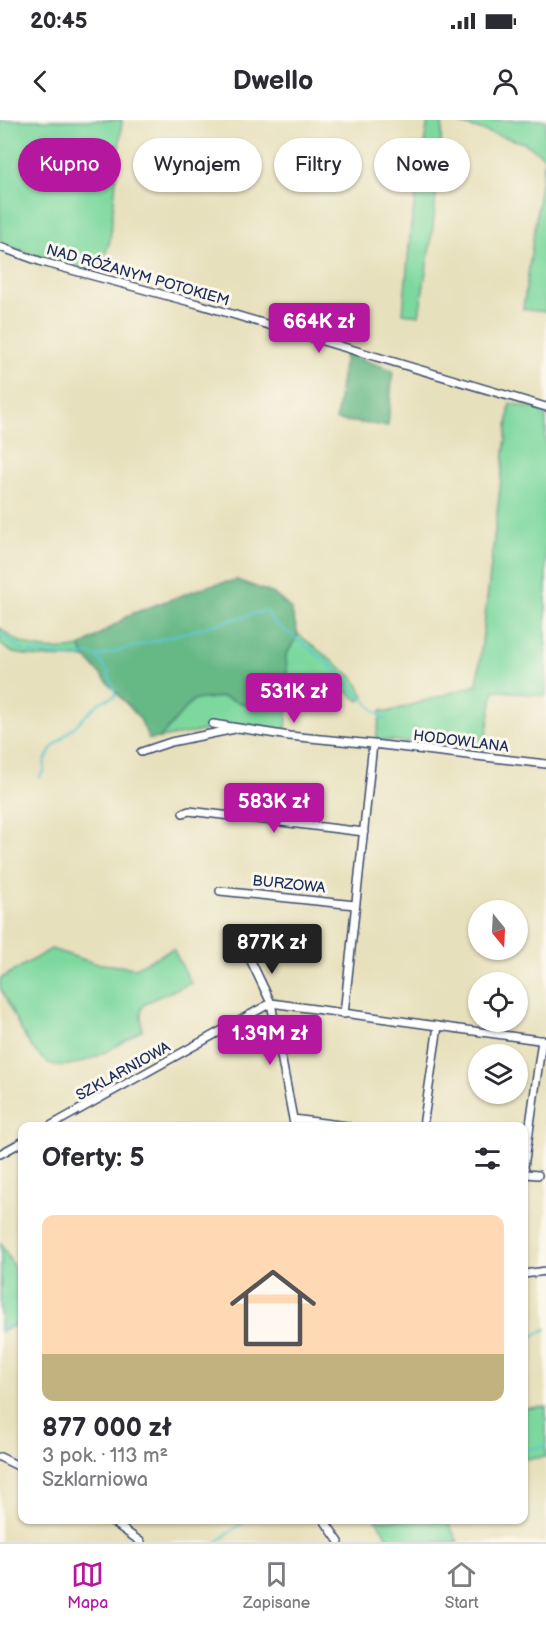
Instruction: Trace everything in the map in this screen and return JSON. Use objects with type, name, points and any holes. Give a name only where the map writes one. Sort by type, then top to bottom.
[{"type":"street","name":"NAD RÓŻANYM POTOKIEM","points":[[0,248],[546,407]]},
{"type":"street","name":"HODOWLANA","points":[[213,724],[289,736],[546,764]]},
{"type":"street","name":"HODOWLANA","points":[[141,752],[171,742],[241,728]]},
{"type":"street","points":[[344,1014],[373,744]]},
{"type":"street","points":[[183,813],[189,811],[364,832]]},
{"type":"street","name":"BURZOWA","points":[[220,891],[355,905]]},
{"type":"street","points":[[250,959],[271,1003],[293,1122]]},
{"type":"street","points":[[271,1003],[544,1041],[528,1142]]},
{"type":"street","name":"SZKLARNIOWA","points":[[57,1122],[271,1003]]},
{"type":"street","points":[[424,1122],[438,1026]]},
{"type":"street","points":[[0,1154],[18,1144]]},
{"type":"street","points":[[528,1174],[538,1175]]},
{"type":"street","points":[[528,1273],[546,1271]]},
{"type":"street","points":[[0,1456],[18,1466]]},
{"type":"street","points":[[116,1524],[141,1542]]},
{"type":"street","points":[[327,1524],[339,1542]]},
{"type":"green space","points":[[0,120],[122,120],[120,138],[18,138],[18,192],[115,192],[110,240],[104,259],[96,272],[30,254],[0,242]]},
{"type":"green space","points":[[428,120],[443,120],[441,138],[425,138]]},
{"type":"green space","points":[[447,120],[546,120],[546,312],[523,309],[545,157],[524,143]]},
{"type":"green space","points":[[416,192],[436,192],[419,315],[403,313]]},
{"type":"green space","points":[[345,354],[393,370],[388,426],[336,420]]},
{"type":"green space","points":[[510,403],[546,412],[546,696],[494,690],[484,750],[376,739],[381,710],[388,712],[477,685]]},
{"type":"green space","points":[[237,580],[274,594],[291,609],[298,634],[286,656],[288,684],[252,707],[224,697],[193,700],[160,738],[149,739],[140,719],[86,658],[80,647],[131,614],[207,586]]},
{"type":"green space","points":[[0,628],[18,641],[37,648],[58,650],[80,647],[86,658],[38,657],[13,653],[0,644]]},
{"type":"green space","points":[[298,634],[355,679],[364,696],[359,701],[345,690],[290,684],[286,730],[245,724],[160,738],[193,700],[224,697],[252,707]]},
{"type":"green space","points":[[51,949],[94,963],[135,968],[173,949],[191,983],[146,1003],[141,1011],[142,1030],[108,1051],[80,1063],[54,1065],[44,1060],[31,1046],[0,988],[0,979]]},
{"type":"green space","points":[[1,1243],[18,1275],[18,1325],[0,1332]]},
{"type":"green space","points":[[546,1407],[546,1457],[528,1459],[528,1408]]},
{"type":"green space","points":[[379,1524],[449,1524],[458,1542],[391,1542]]},
{"type":"waterway","points":[[29,652],[69,657],[91,654],[96,657],[264,611],[268,612],[271,620],[327,662],[383,719],[386,719]]},
{"type":"waterway","points":[[0,634],[24,651]]},
{"type":"waterway","points":[[97,658],[108,672],[116,695]]},
{"type":"waterway","points":[[39,778],[44,771],[45,761],[51,749],[100,702],[115,696]]},
{"type":"waterway","points":[[0,1330],[18,1322]]},
{"type":"waterway","points":[[528,1339],[546,1329]]},
{"type":"waterway","points":[[528,1449],[546,1446]]},
{"type":"waterway","points":[[217,1542],[241,1524]]}]
